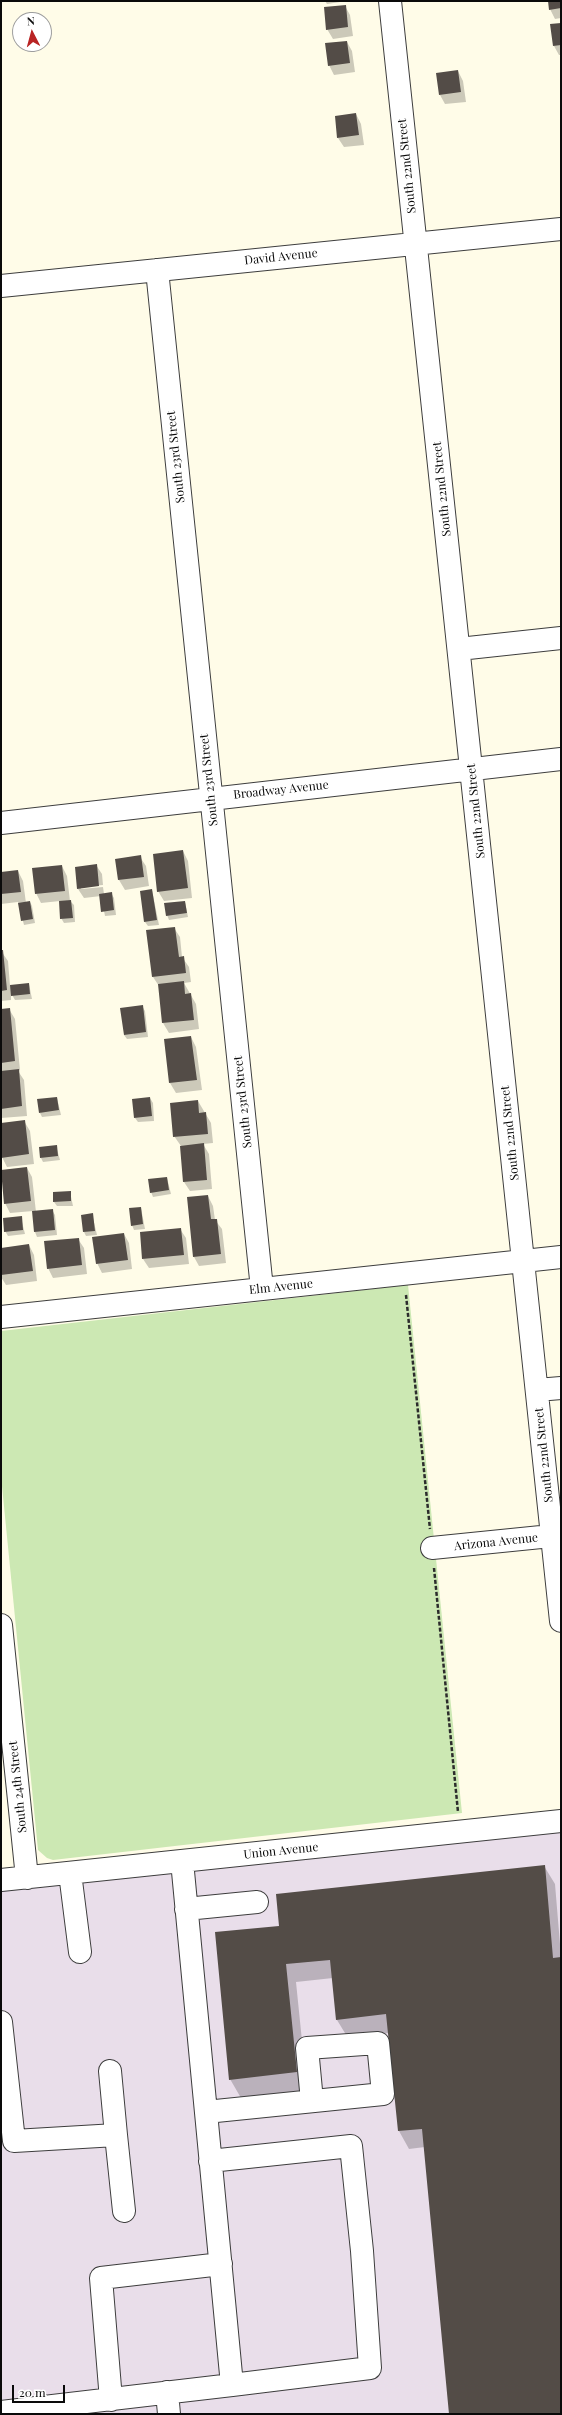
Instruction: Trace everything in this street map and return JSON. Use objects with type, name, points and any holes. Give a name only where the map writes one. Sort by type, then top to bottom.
[{"type":"street","name":"South 22nd Street","points":[[390,1],[537,1390],[557,1536],[561,1621]]},
{"type":"street","name":"David Avenue","points":[[1,286],[561,229]]},
{"type":"street","name":"South 23rd Street","points":[[157,270],[262,1289]]},
{"type":"street","points":[[459,649],[561,638]]},
{"type":"street","name":"Broadway Avenue","points":[[1,823],[561,759]]},
{"type":"street","name":"Elm Avenue","points":[[1,1317],[561,1257]]},
{"type":"street","points":[[537,1390],[561,1388]]},
{"type":"street","name":"Arizona Avenue","points":[[432,1548],[557,1536]]},
{"type":"street","name":"South 24th Street","points":[[1,1625],[27,1878]]},
{"type":"street","name":"Union Avenue","points":[[1,1880],[561,1821]]},
{"type":"street","points":[[182,1862],[232,2385]]},
{"type":"street","points":[[70,1873],[80,1952]]},
{"type":"street","points":[[186,1909],[257,1902]]},
{"type":"street","points":[[1,2022],[14,2141],[116,2135]]},
{"type":"street","points":[[110,2071],[124,2211]]},
{"type":"street","points":[[206,2112],[312,2101]]},
{"type":"street","points":[[1,2412],[370,2368],[362,2252],[351,2146],[210,2161]]},
{"type":"street","points":[[111,2400],[101,2278],[221,2264]]},
{"type":"street","points":[[167,2392],[169,2414]]},
{"type":"shaded area","points":[[561,1821],[561,2414],[1,2414],[1,1880]]},
{"type":"green space","points":[[408,1285],[462,1813],[53,1860],[47,1858],[38,1850],[1,1476],[1,1331]]},
{"type":"building","points":[[548,1],[561,1],[561,8],[549,10]]},
{"type":"building","points":[[346,5],[348,27],[326,30],[324,7]]},
{"type":"building","points":[[561,23],[561,45],[553,46],[550,24]]},
{"type":"building","points":[[347,41],[350,63],[328,66],[325,43]]},
{"type":"building","points":[[458,70],[461,92],[439,95],[436,73]]},
{"type":"building","points":[[356,113],[359,135],[337,138],[335,116]]},
{"type":"building","points":[[183,850],[188,888],[157,892],[153,854]]},
{"type":"building","points":[[141,855],[144,877],[118,880],[115,859]]},
{"type":"building","points":[[97,864],[99,886],[77,889],[75,867]]},
{"type":"building","points":[[62,865],[65,891],[35,894],[32,868]]},
{"type":"building","points":[[18,870],[21,892],[1,894],[1,872]]},
{"type":"building","points":[[152,889],[157,920],[144,922],[140,891]]},
{"type":"building","points":[[112,892],[114,910],[101,912],[99,894]]},
{"type":"building","points":[[71,900],[73,918],[60,919],[59,901]]},
{"type":"building","points":[[30,901],[33,919],[21,921],[18,903]]},
{"type":"building","points":[[185,901],[187,913],[166,916],[164,903]]},
{"type":"building","points":[[175,927],[179,957],[184,956],[186,973],[152,977],[146,930]]},
{"type":"building","points":[[1,950],[3,950],[7,990],[1,991]]},
{"type":"building","points":[[184,981],[185,994],[191,993],[194,1020],[162,1023],[158,984]]},
{"type":"building","points":[[29,983],[30,994],[11,996],[10,985]]},
{"type":"building","points":[[143,1005],[146,1032],[124,1035],[120,1008]]},
{"type":"building","points":[[10,1008],[15,1061],[1,1063],[1,1009]]},
{"type":"building","points":[[191,1036],[197,1080],[169,1083],[164,1039]]},
{"type":"building","points":[[19,1069],[22,1106],[1,1109],[1,1071]]},
{"type":"building","points":[[57,1097],[59,1110],[39,1113],[37,1099]]},
{"type":"building","points":[[150,1097],[152,1116],[134,1118],[132,1099]]},
{"type":"building","points":[[198,1100],[199,1113],[206,1112],[208,1134],[173,1137],[170,1103]]},
{"type":"building","points":[[25,1120],[29,1154],[1,1158],[1,1123]]},
{"type":"building","points":[[204,1143],[207,1180],[183,1182],[180,1146]]},
{"type":"building","points":[[57,1145],[58,1156],[40,1158],[39,1147]]},
{"type":"building","points":[[27,1167],[31,1201],[4,1204],[1,1170]]},
{"type":"building","points":[[167,1177],[169,1190],[150,1193],[148,1179]]},
{"type":"building","points":[[71,1191],[71,1201],[53,1202],[53,1192]]},
{"type":"building","points":[[208,1195],[211,1219],[217,1219],[221,1254],[193,1257],[187,1197]]},
{"type":"building","points":[[141,1207],[143,1224],[131,1226],[129,1208]]},
{"type":"building","points":[[53,1209],[55,1230],[34,1232],[32,1211]]},
{"type":"building","points":[[93,1213],[95,1231],[83,1232],[81,1215]]},
{"type":"building","points":[[22,1216],[23,1230],[4,1232],[3,1218]]},
{"type":"building","points":[[181,1228],[184,1255],[142,1259],[140,1232]]},
{"type":"building","points":[[124,1233],[128,1260],[96,1264],[92,1237]]},
{"type":"building","points":[[79,1238],[82,1265],[47,1269],[44,1241]]},
{"type":"building","points":[[29,1244],[33,1271],[1,1275],[1,1248]]},
{"type":"building","points":[[545,1865],[553,1958],[561,1957],[561,2414],[449,2414],[422,2129],[398,2131],[386,2014],[336,2020],[330,1960],[286,1964],[297,2072],[229,2080],[215,1932],[279,1926],[276,1894]]}]
